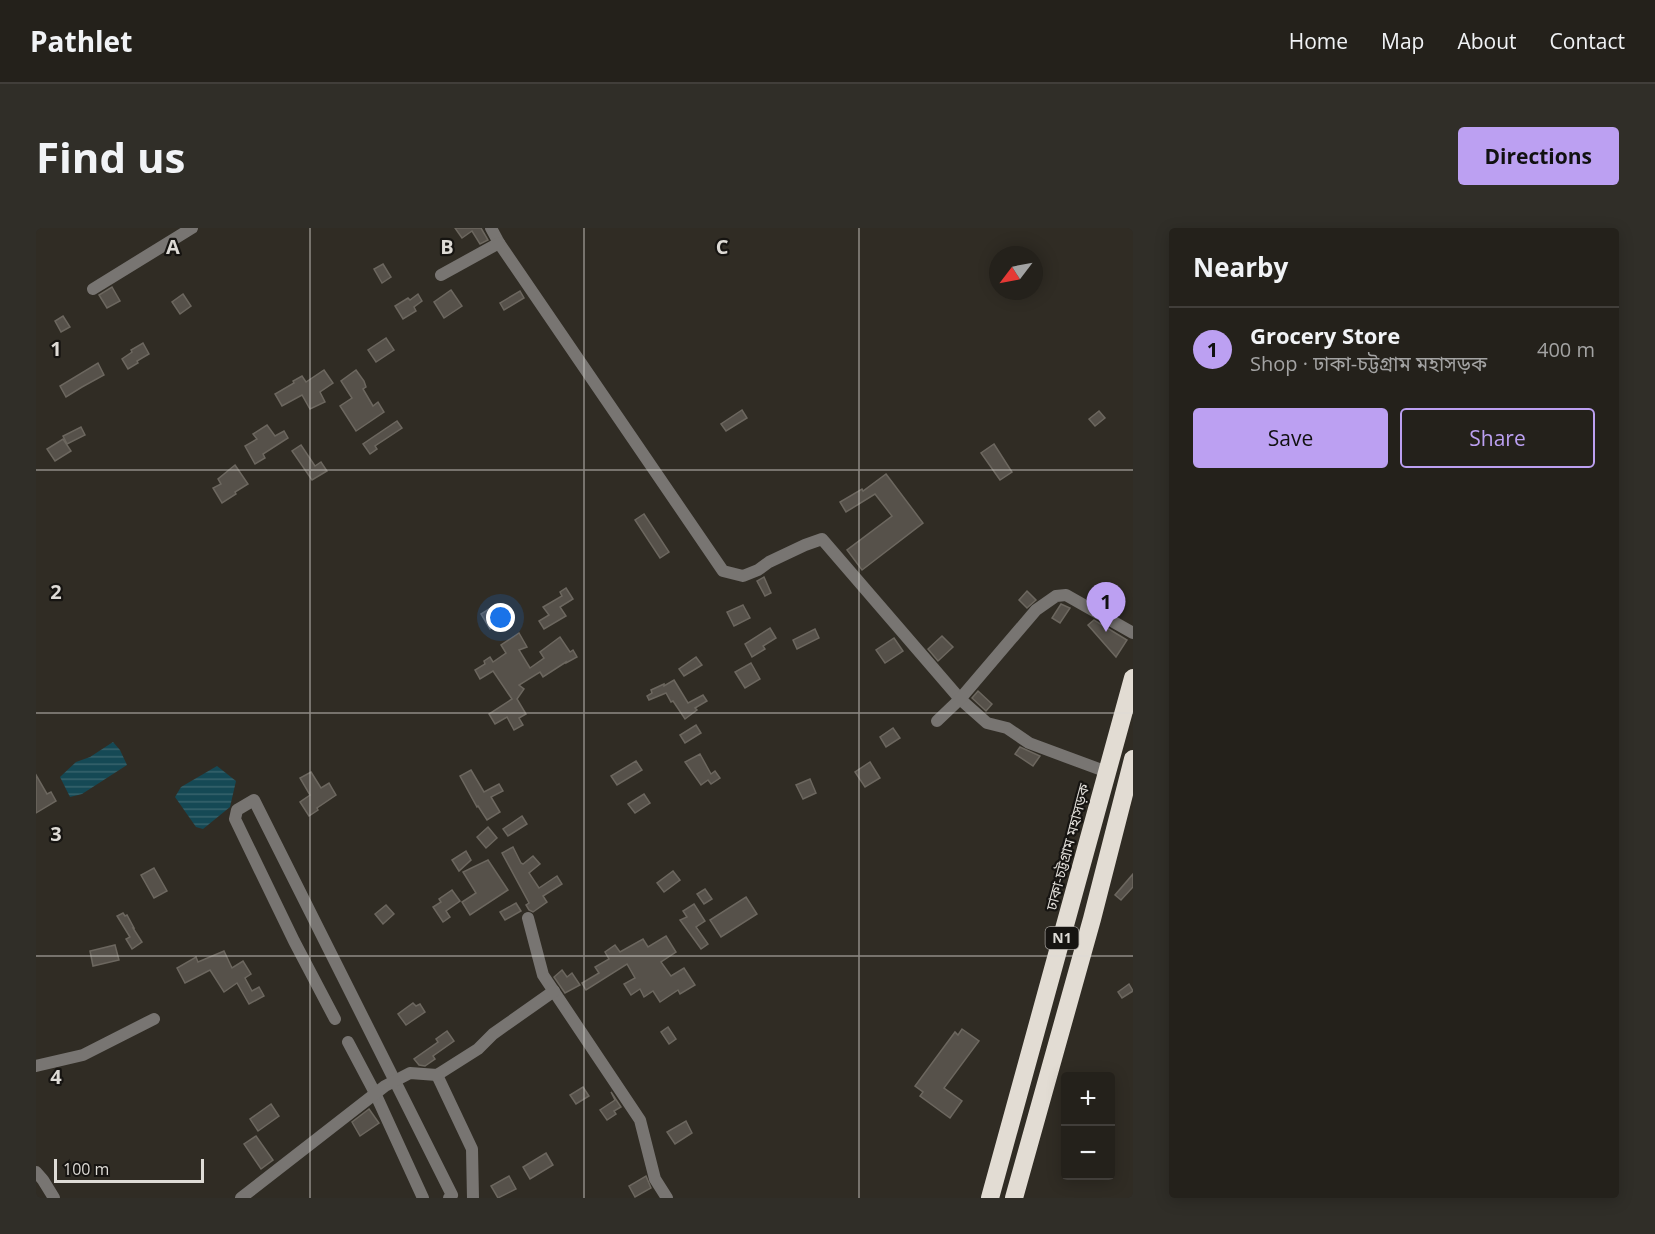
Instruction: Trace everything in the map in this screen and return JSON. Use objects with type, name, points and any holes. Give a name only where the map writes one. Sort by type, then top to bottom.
[{"type":"highway","name":"ঢাকা-চট্টগ্রাম মহাসড়ক","points":[[990,1198],[1133,678]]},
{"type":"highway","name":"N1","points":[[1014,1198],[1092,919],[1133,759]]},
{"type":"highway","points":[[1045,999],[1044,1007],[1052,1015],[1063,1014],[1067,1008]]},
{"type":"highway","points":[[1036,1031],[1041,1025],[1049,1024],[1056,1028],[1059,1036]]},
{"type":"street","points":[[93,289],[192,228]]},
{"type":"street","points":[[492,228],[499,243],[723,571],[743,576],[822,539],[960,699],[987,723],[1007,728],[1029,743],[1107,772]]},
{"type":"street","points":[[441,275],[499,243]]},
{"type":"street","points":[[938,721],[960,699],[1036,610],[1056,596],[1066,595],[1133,633]]},
{"type":"street","points":[[335,1019],[235,819],[237,810],[254,800],[452,1196],[449,1198]]},
{"type":"street","points":[[528,918],[543,975],[640,1120],[655,1179],[667,1198]]},
{"type":"street","points":[[241,1198],[375,1093],[410,1073],[437,1075],[478,1049],[493,1034],[554,991]]},
{"type":"street","points":[[36,1066],[83,1055],[154,1018]]},
{"type":"street","points":[[348,1042],[375,1093],[423,1198]]},
{"type":"street","points":[[437,1075],[472,1149],[473,1198]]},
{"type":"street","points":[[36,1172],[54,1198]]},
{"type":"water","points":[[113,742],[120,750],[127,765],[82,794],[70,797],[60,777],[76,762],[90,757]]},
{"type":"water","points":[[217,766],[236,781],[230,807],[203,829],[196,827],[175,797],[181,787]]},
{"type":"building","points":[[455,228],[481,228],[488,240],[480,244],[472,231],[462,238]]},
{"type":"building","points":[[383,264],[391,277],[382,283],[374,269]]},
{"type":"building","points":[[112,287],[120,301],[107,308],[99,295]]},
{"type":"building","points":[[451,290],[462,306],[444,318],[434,302]]},
{"type":"building","points":[[520,291],[524,298],[504,310],[500,303]]},
{"type":"building","points":[[183,294],[191,306],[180,314],[172,302]]},
{"type":"building","points":[[418,294],[422,301],[414,307],[416,311],[403,319],[395,306]]},
{"type":"building","points":[[63,316],[70,327],[61,332],[55,321]]},
{"type":"building","points":[[386,338],[394,350],[376,362],[368,350]]},
{"type":"building","points":[[143,343],[149,354],[128,369],[122,359]]},
{"type":"building","points":[[98,363],[104,375],[66,397],[60,386]]},
{"type":"building","points":[[324,370],[333,383],[320,392],[325,402],[310,409],[302,395],[282,406],[275,394],[302,376],[306,382]]},
{"type":"building","points":[[356,370],[364,381],[366,387],[363,389],[373,406],[378,402],[384,412],[356,431],[340,406],[352,398],[341,381]]},
{"type":"building","points":[[742,410],[747,418],[726,431],[721,424]]},
{"type":"building","points":[[1099,411],[1105,418],[1095,426],[1089,419]]},
{"type":"building","points":[[397,421],[402,428],[375,446],[377,449],[370,454],[363,444]]},
{"type":"building","points":[[267,425],[275,436],[284,431],[288,438],[263,454],[265,458],[255,464],[245,446],[257,439],[253,434]]},
{"type":"building","points":[[81,427],[85,435],[67,444],[63,436]]},
{"type":"building","points":[[63,439],[71,451],[55,461],[47,449]]},
{"type":"building","points":[[994,444],[1012,472],[1000,480],[981,453]]},
{"type":"building","points":[[301,445],[315,466],[321,462],[327,471],[312,480],[292,451]]},
{"type":"building","points":[[235,465],[248,484],[222,503],[213,488],[221,484],[218,479]]},
{"type":"building","points":[[886,474],[923,523],[862,570],[847,550],[892,516],[875,494],[846,512],[840,502],[862,489],[863,491]]},
{"type":"building","points":[[644,514],[669,552],[660,558],[635,520]]},
{"type":"building","points":[[764,577],[771,593],[765,596],[757,581]]},
{"type":"building","points":[[1103,587],[1109,592],[1100,605],[1092,600]]},
{"type":"building","points":[[566,588],[573,599],[560,607],[566,616],[544,629],[539,621],[549,615],[543,607],[562,596],[560,592]]},
{"type":"building","points":[[1027,591],[1036,600],[1027,608],[1019,600]]},
{"type":"building","points":[[1061,604],[1070,608],[1060,623],[1052,618]]},
{"type":"building","points":[[743,605],[750,618],[734,626],[727,612]]},
{"type":"building","points":[[489,609],[499,624],[490,629],[481,614]]},
{"type":"building","points":[[1094,620],[1127,640],[1116,657],[1088,625]]},
{"type":"building","points":[[770,628],[776,638],[752,657],[745,644]]},
{"type":"building","points":[[815,629],[819,638],[797,649],[793,640]]},
{"type":"building","points":[[519,633],[527,647],[519,650],[530,668],[544,658],[540,652],[560,637],[570,652],[573,650],[577,657],[543,677],[540,672],[519,685],[524,689],[517,699],[526,714],[519,718],[523,725],[514,730],[507,717],[495,724],[489,714],[512,699],[493,671],[480,679],[475,670],[485,664],[484,661],[490,657],[493,662],[506,653],[501,645]]},
{"type":"building","points":[[942,636],[953,647],[938,661],[928,649]]},
{"type":"building","points":[[894,638],[903,651],[885,663],[876,650]]},
{"type":"building","points":[[696,657],[702,665],[684,676],[679,669]]},
{"type":"building","points":[[751,663],[760,679],[745,688],[735,672]]},
{"type":"building","points":[[674,680],[688,703],[703,695],[707,701],[695,708],[697,710],[685,719],[666,693],[649,700],[647,696],[652,693],[651,690]]},
{"type":"building","points":[[978,691],[992,704],[986,711],[972,698]]},
{"type":"building","points":[[696,725],[701,733],[685,743],[680,735]]},
{"type":"building","points":[[893,728],[900,738],[886,747],[880,737]]},
{"type":"building","points":[[1020,747],[1040,756],[1033,766],[1015,754]]},
{"type":"building","points":[[700,754],[711,774],[715,771],[720,778],[711,784],[708,780],[701,785],[685,762]]},
{"type":"building","points":[[636,761],[642,770],[617,785],[611,776]]},
{"type":"building","points":[[870,762],[880,778],[865,787],[855,772]]},
{"type":"building","points":[[471,770],[484,792],[499,784],[503,791],[491,797],[500,812],[487,820],[460,776]]},
{"type":"building","points":[[311,772],[321,788],[329,783],[336,795],[309,816],[300,802],[310,795],[300,778]]},
{"type":"building","points":[[36,775],[47,794],[51,792],[56,801],[36,813]]},
{"type":"building","points":[[810,779],[816,793],[803,799],[796,785]]},
{"type":"building","points":[[644,794],[650,803],[635,813],[628,804]]},
{"type":"building","points":[[522,816],[527,824],[508,836],[503,829]]},
{"type":"building","points":[[488,827],[497,838],[486,848],[477,837]]},
{"type":"building","points":[[513,847],[521,863],[523,864],[533,856],[540,864],[529,873],[539,888],[557,876],[562,884],[543,896],[547,902],[533,912],[526,905],[529,903],[502,853]]},
{"type":"building","points":[[466,851],[471,860],[459,871],[452,860]]},
{"type":"building","points":[[488,860],[508,890],[470,915],[462,902],[476,893],[463,872]]},
{"type":"building","points":[[154,868],[167,891],[154,898],[141,875]]},
{"type":"building","points":[[673,871],[680,880],[664,892],[657,883]]},
{"type":"building","points":[[1133,874],[1133,887],[1121,900],[1115,895]]},
{"type":"building","points":[[705,889],[712,899],[704,904],[697,894]]},
{"type":"building","points":[[452,890],[460,901],[446,911],[450,917],[443,922],[433,907],[441,902],[439,899]]},
{"type":"building","points":[[746,897],[757,914],[721,937],[710,920]]},
{"type":"building","points":[[516,903],[521,911],[505,920],[500,912]]},
{"type":"building","points":[[694,904],[705,921],[696,927],[708,944],[701,949],[680,920],[687,917],[683,911]]},
{"type":"building","points":[[386,905],[394,914],[383,924],[375,914]]},
{"type":"building","points":[[123,913],[127,915],[142,942],[132,949],[126,939],[130,937],[117,916]]},
{"type":"building","points":[[666,936],[676,952],[661,962],[671,976],[684,968],[695,985],[680,994],[678,990],[660,1002],[653,991],[644,997],[640,989],[631,995],[624,984],[635,978],[627,964],[586,990],[582,983],[599,973],[595,967],[609,959],[605,952],[615,945],[620,952],[643,939],[648,947]]},
{"type":"building","points":[[115,945],[119,960],[93,966],[90,951]]},
{"type":"building","points":[[224,951],[232,968],[243,961],[251,974],[245,978],[252,991],[259,987],[264,996],[249,1004],[237,983],[224,992],[210,970],[185,983],[177,968],[196,957],[198,962]]},
{"type":"building","points":[[562,970],[567,977],[572,973],[580,985],[565,993],[554,977]]},
{"type":"building","points":[[1129,984],[1133,991],[1122,998],[1118,992]]},
{"type":"building","points":[[413,1003],[416,1006],[420,1004],[425,1012],[406,1025],[398,1014]]},
{"type":"building","points":[[668,1027],[676,1039],[669,1044],[661,1032]]},
{"type":"building","points":[[962,1029],[979,1041],[944,1088],[962,1101],[950,1118],[920,1096],[923,1092],[915,1086],[955,1032],[958,1035]]},
{"type":"building","points":[[447,1031],[454,1041],[433,1056],[435,1059],[425,1066],[419,1065],[414,1059],[438,1042],[436,1039]]},
{"type":"building","points":[[583,1087],[589,1096],[576,1104],[570,1095]]},
{"type":"building","points":[[611,1092],[621,1107],[614,1111],[616,1114],[607,1120],[600,1110],[615,1100]]},
{"type":"building","points":[[271,1104],[279,1116],[258,1131],[250,1119]]},
{"type":"building","points":[[369,1109],[379,1123],[360,1136],[352,1122]]},
{"type":"building","points":[[686,1121],[692,1133],[675,1144],[667,1132]]},
{"type":"building","points":[[256,1136],[273,1160],[261,1169],[244,1144]]},
{"type":"building","points":[[546,1153],[553,1165],[530,1179],[523,1167]]},
{"type":"building","points":[[509,1176],[516,1189],[498,1198],[491,1186]]},
{"type":"building","points":[[646,1176],[651,1188],[635,1197],[629,1186]]},
{"type":"place","name":"Grocery Store","points":[[1106,632]]}]
